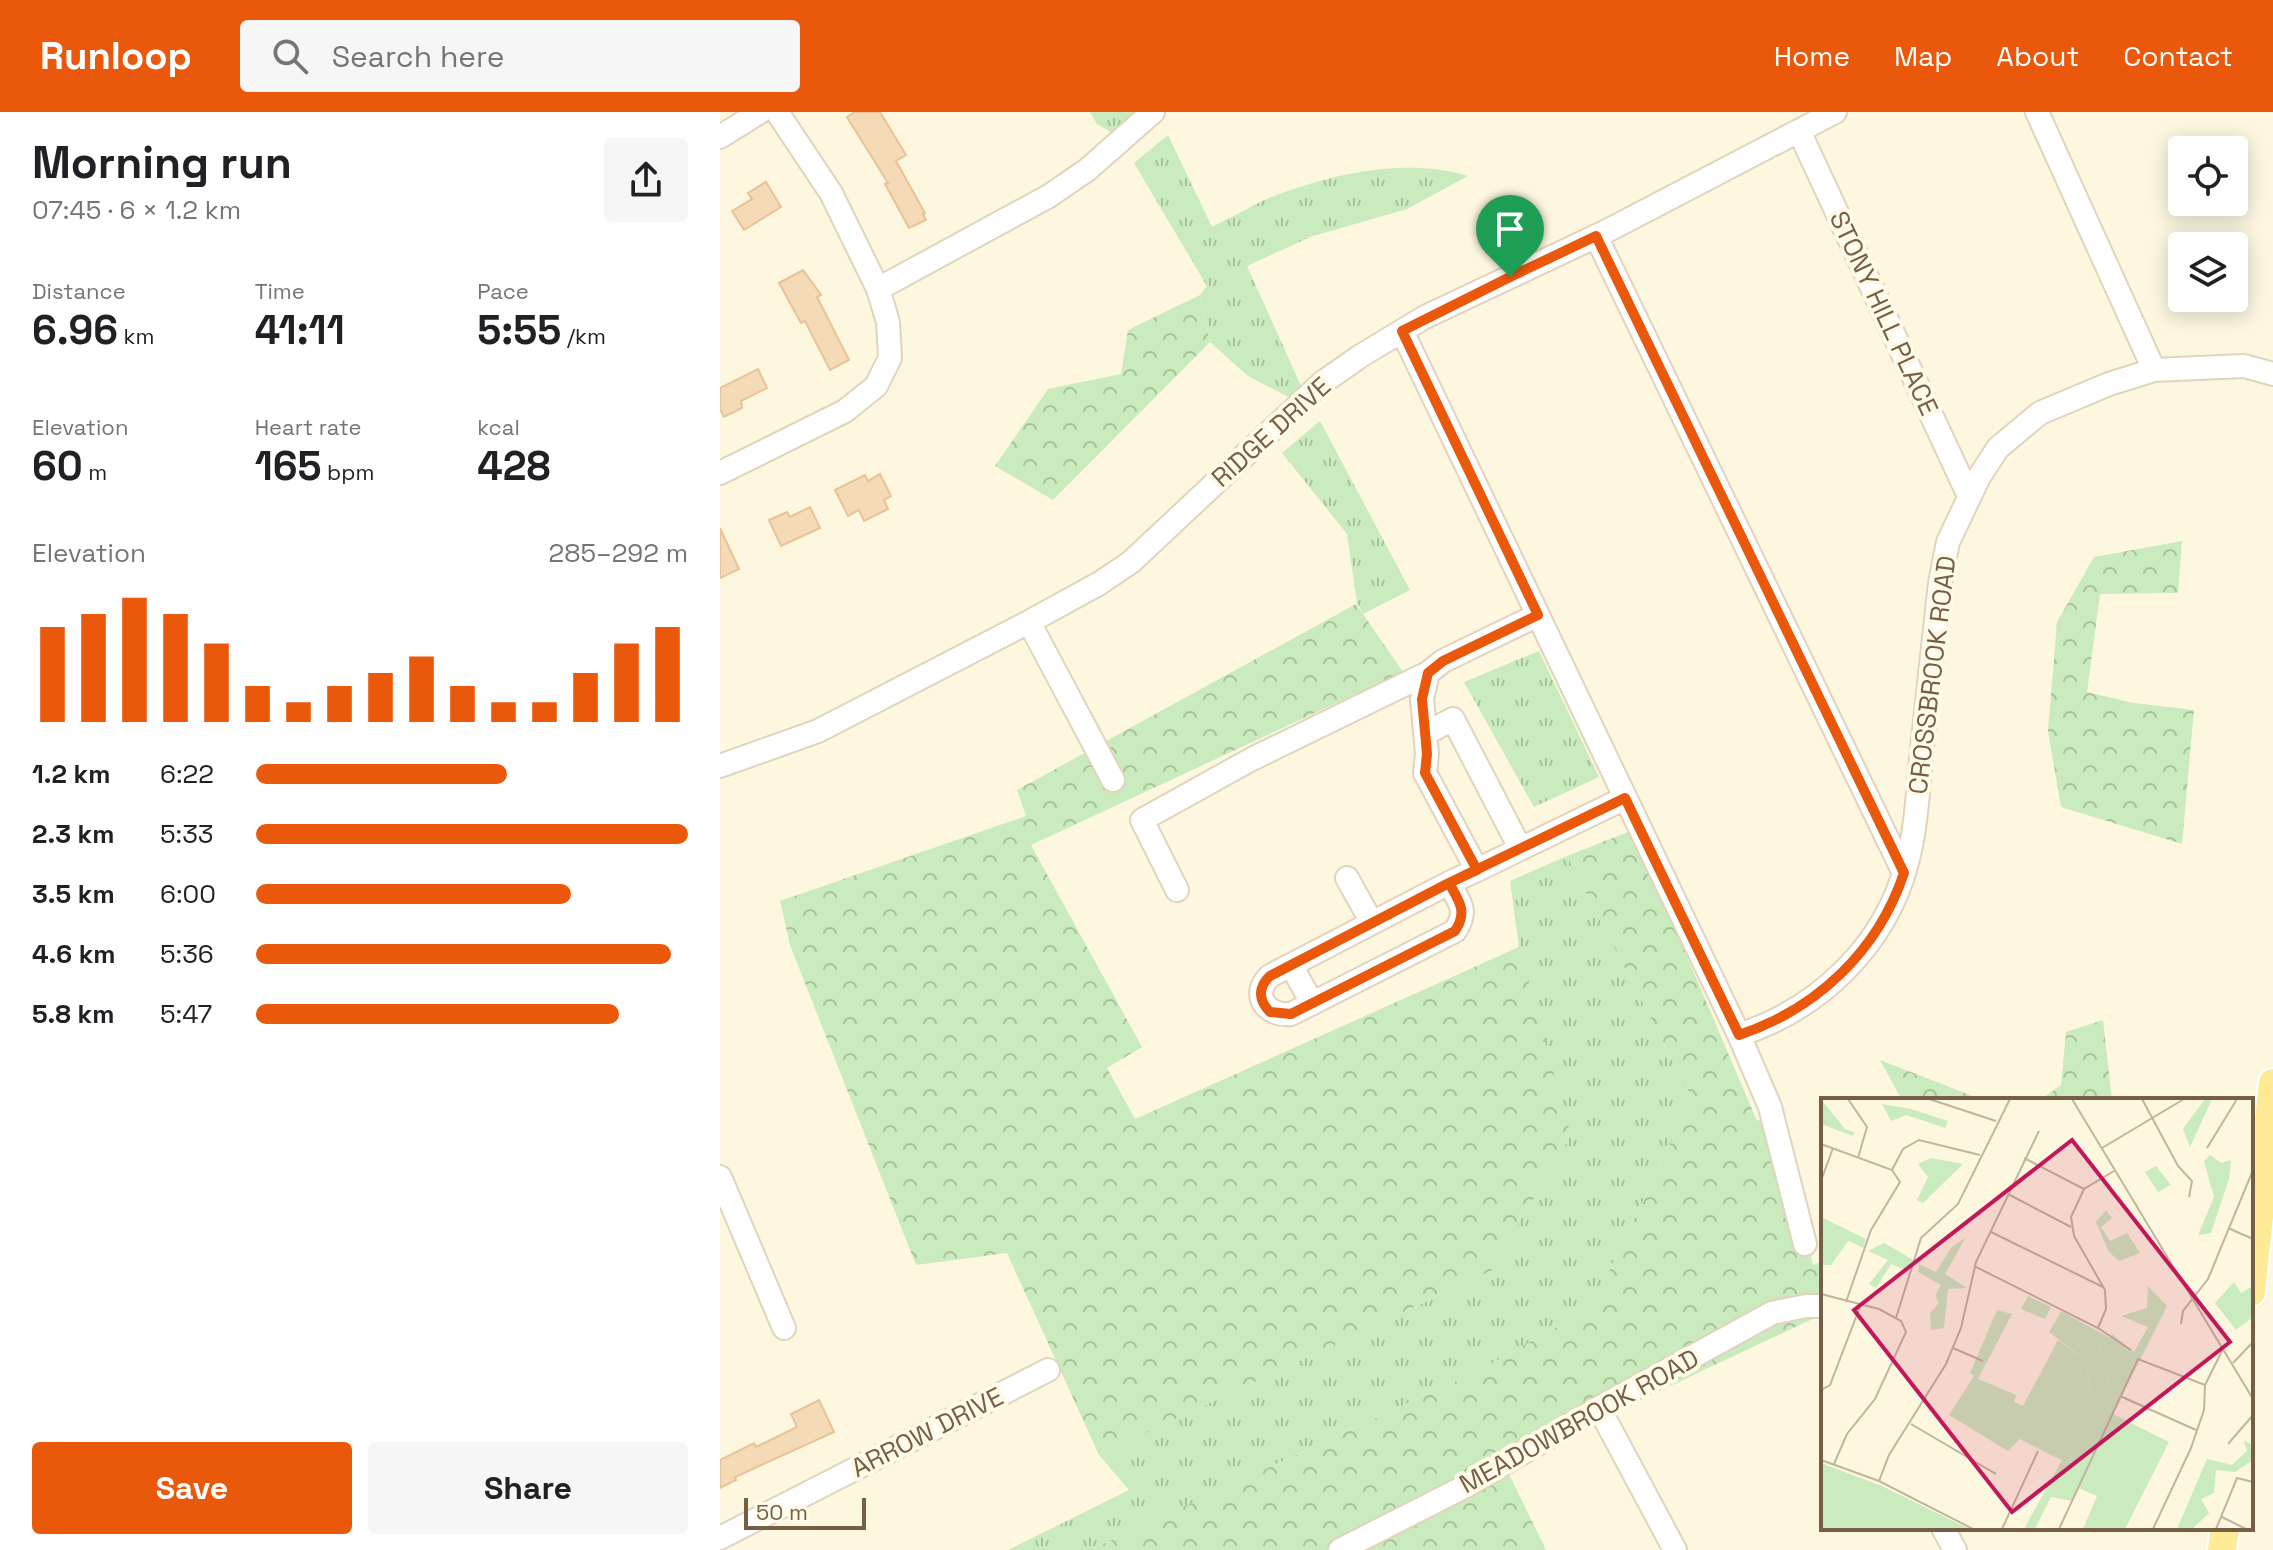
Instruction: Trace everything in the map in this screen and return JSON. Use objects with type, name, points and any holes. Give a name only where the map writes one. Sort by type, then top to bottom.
[{"type":"main road","points":[[2253,1280],[2260,1238],[2273,1083]]},
{"type":"main road","points":[[2222,1550],[2225,1530]]},
{"type":"street","points":[[720,137],[760,112]]},
{"type":"street","points":[[720,473],[845,411],[876,386],[890,358],[888,322],[878,289],[831,193],[777,112]]},
{"type":"street","points":[[878,289],[1049,196],[1087,170],[1153,112]]},
{"type":"street","name":"RIDGE DRIVE","points":[[720,766],[818,731],[1100,583],[1131,562],[1322,383],[1359,357],[1425,317],[1596,236],[1835,112]]},
{"type":"street","points":[[2037,112],[2154,370]]},
{"type":"street","name":"STONY HILL PLACE","points":[[1799,131],[1969,496]]},
{"type":"street","points":[[1596,236],[1904,873]]},
{"type":"street","points":[[1402,331],[1739,1035],[1770,1107],[1805,1244]]},
{"type":"street","name":"CROSSBROOK ROAD","points":[[1739,1035],[1776,1021],[1799,1008],[1840,976],[1874,936],[1893,902],[1913,840],[1940,583],[1948,542],[1969,496],[1998,448],[2040,413],[2109,384],[2154,370],[2244,366],[2273,374]]},
{"type":"street","points":[[1177,890],[1142,820],[1252,759],[1538,615]]},
{"type":"street","points":[[1029,622],[1113,780]]},
{"type":"street","points":[[1428,673],[1422,699],[1427,754],[1425,773],[1477,870]]},
{"type":"street","points":[[1425,734],[1453,719],[1520,848]]},
{"type":"street","points":[[1449,883],[1463,909],[1461,922],[1455,931],[1283,1015],[1270,1012],[1261,1000],[1265,981],[1291,965],[1449,883],[1625,798]]},
{"type":"street","points":[[1347,878],[1372,923]]},
{"type":"street","points":[[1291,965],[1312,1003]]},
{"type":"street","points":[[720,1177],[784,1328]]},
{"type":"street","name":"MEADOWBROOK ROAD","points":[[1340,1550],[1464,1487],[1772,1313],[1821,1306]]},
{"type":"street","name":"ARROW DRIVE","points":[[720,1538],[1048,1370]]},
{"type":"street","points":[[1599,1408],[1675,1550]]},
{"type":"street","points":[[1944,1530],[1955,1550]]},
{"type":"green space","points":[[1090,112],[1147,112],[1118,136],[1097,124]]},
{"type":"green space","points":[[1168,135],[1212,227],[1276,195],[1352,173],[1423,168],[1468,176],[1407,209],[1310,237],[1247,266],[1302,388],[1296,401],[1248,376],[1210,342],[1200,295],[1207,286],[1134,163]]},
{"type":"green space","points":[[1200,295],[1210,342],[1053,500],[995,466],[1048,389],[1121,374],[1128,330]]},
{"type":"green space","points":[[1320,421],[1410,590],[1363,614],[1357,603],[1347,534],[1282,453]]},
{"type":"green space","points":[[2182,541],[2178,593],[2100,594],[2087,692],[2134,703],[2194,710],[2182,844],[2061,807],[2048,731],[2057,622],[2094,557]]},
{"type":"green space","points":[[1356,604],[1403,672],[1031,845],[1142,1047],[1107,1068],[1135,1119],[1519,947],[1571,1135],[1491,1271],[1099,1455],[1007,1253],[916,1265],[790,945],[780,901],[1026,816],[1017,790]]},
{"type":"green space","points":[[1539,651],[1599,777],[1534,807],[1464,682]]},
{"type":"green space","points":[[1633,830],[1757,1121],[1779,1111],[1813,1265],[1821,1262],[1821,1315],[1504,1464],[1546,1550],[1090,1550],[1482,1369],[1592,1307],[1692,1098],[1567,856]]},
{"type":"green space","points":[[1567,856],[1692,1098],[1592,1307],[1482,1369],[1090,1550],[1008,1550],[1129,1490],[1099,1455],[1491,1271],[1519,947],[1510,881]]},
{"type":"green space","points":[[2103,1020],[2112,1098],[2043,1098],[2061,1085],[2066,1032]]},
{"type":"green space","points":[[1880,1060],[1978,1098],[1901,1098]]},
{"type":"building","points":[[855,112],[880,112],[906,155],[896,161],[926,220],[909,228],[885,184],[888,183],[847,117]]},
{"type":"building","points":[[766,182],[781,207],[744,230],[732,211],[752,199],[748,193]]},
{"type":"building","points":[[803,270],[821,295],[817,297],[849,360],[830,370],[805,321],[801,323],[779,283]]},
{"type":"building","points":[[758,369],[767,388],[741,401],[742,408],[724,417],[720,409],[720,388]]},
{"type":"building","points":[[880,474],[891,496],[884,500],[888,509],[864,521],[859,510],[848,516],[835,490],[865,475],[868,481]]},
{"type":"building","points":[[810,507],[820,528],[781,546],[769,520],[787,512],[790,517]]},
{"type":"building","points":[[720,528],[739,569],[720,578]]},
{"type":"building","points":[[819,1400],[834,1432],[735,1477],[736,1480],[720,1488],[720,1460],[797,1427],[791,1414]]},
{"type":"route","points":[[1510,277],[1402,331],[1538,615],[1443,661],[1428,673],[1422,699],[1427,754],[1425,773],[1477,870],[1449,883],[1270,976],[1262,987],[1261,1000],[1270,1012],[1291,1014],[1455,931],[1461,922],[1463,909],[1449,883],[1477,870],[1520,848],[1625,798],[1739,1035],[1752,1031],[1799,1008],[1840,976],[1874,936],[1904,873],[1596,236],[1510,277]]}]
